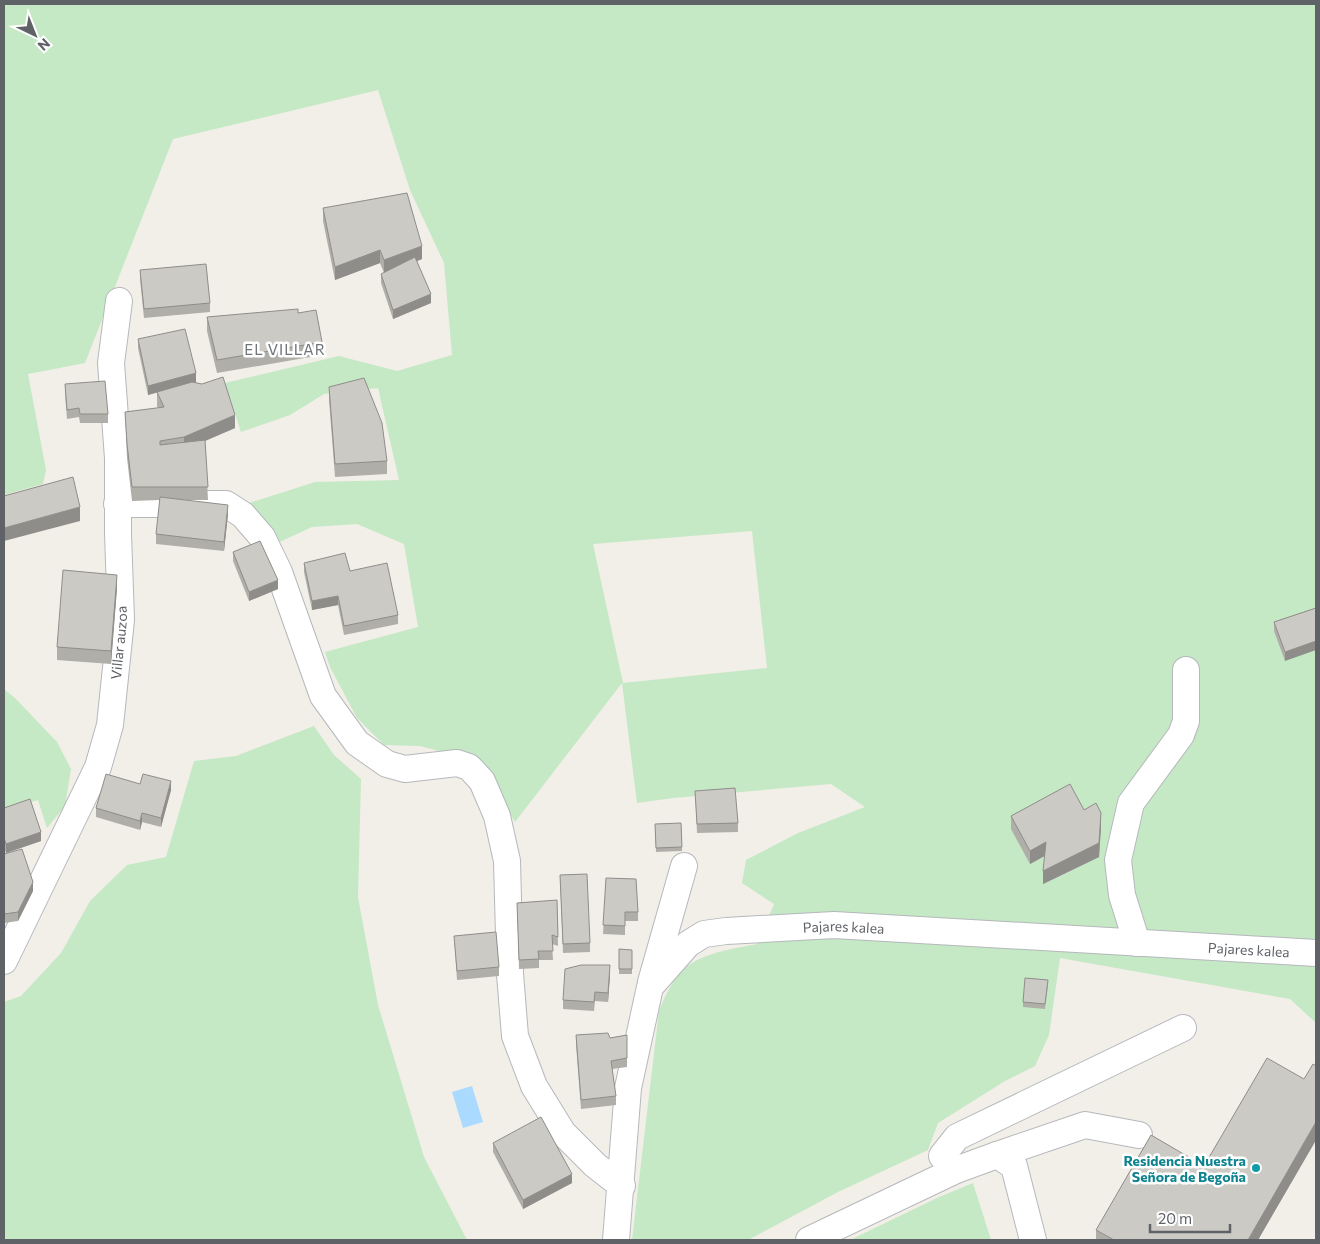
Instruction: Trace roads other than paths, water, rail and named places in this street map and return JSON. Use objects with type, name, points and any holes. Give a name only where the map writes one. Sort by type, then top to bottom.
[{"type":"street","name":"Villar auzoa","points":[[4,961],[98,767],[110,725],[121,620],[118,458],[110,362],[119,301]]},
{"type":"street","points":[[118,504],[226,504],[243,515],[262,537],[279,572],[323,696],[357,744],[387,764],[405,769],[457,764],[469,767],[482,781],[497,816],[507,861],[510,974],[515,1036],[534,1086],[563,1133],[595,1165],[622,1186]]},
{"type":"street","points":[[1137,943],[1122,895],[1118,860],[1131,803],[1180,735],[1186,721],[1186,670]]},
{"type":"street","points":[[650,987],[684,866]]},
{"type":"street","name":"Pajares kalea","points":[[616,1240],[622,1186],[628,1088],[650,987],[688,944],[704,934],[834,925],[1316,953]]},
{"type":"street","points":[[956,1170],[942,1156],[957,1137],[1183,1028]]},
{"type":"street","points":[[809,1240],[956,1170],[1085,1125],[1139,1135]]},
{"type":"street","points":[[998,1155],[1014,1166],[1033,1240]]},
{"type":"water","points":[[472,1086],[483,1122],[463,1128],[452,1092]]},
{"type":"place","name":"Residencia Nuestra Señora de Begoña","points":[[1256,1168]]},
{"type":"district","name":"EL VILLAR","points":[[285,349]]}]
